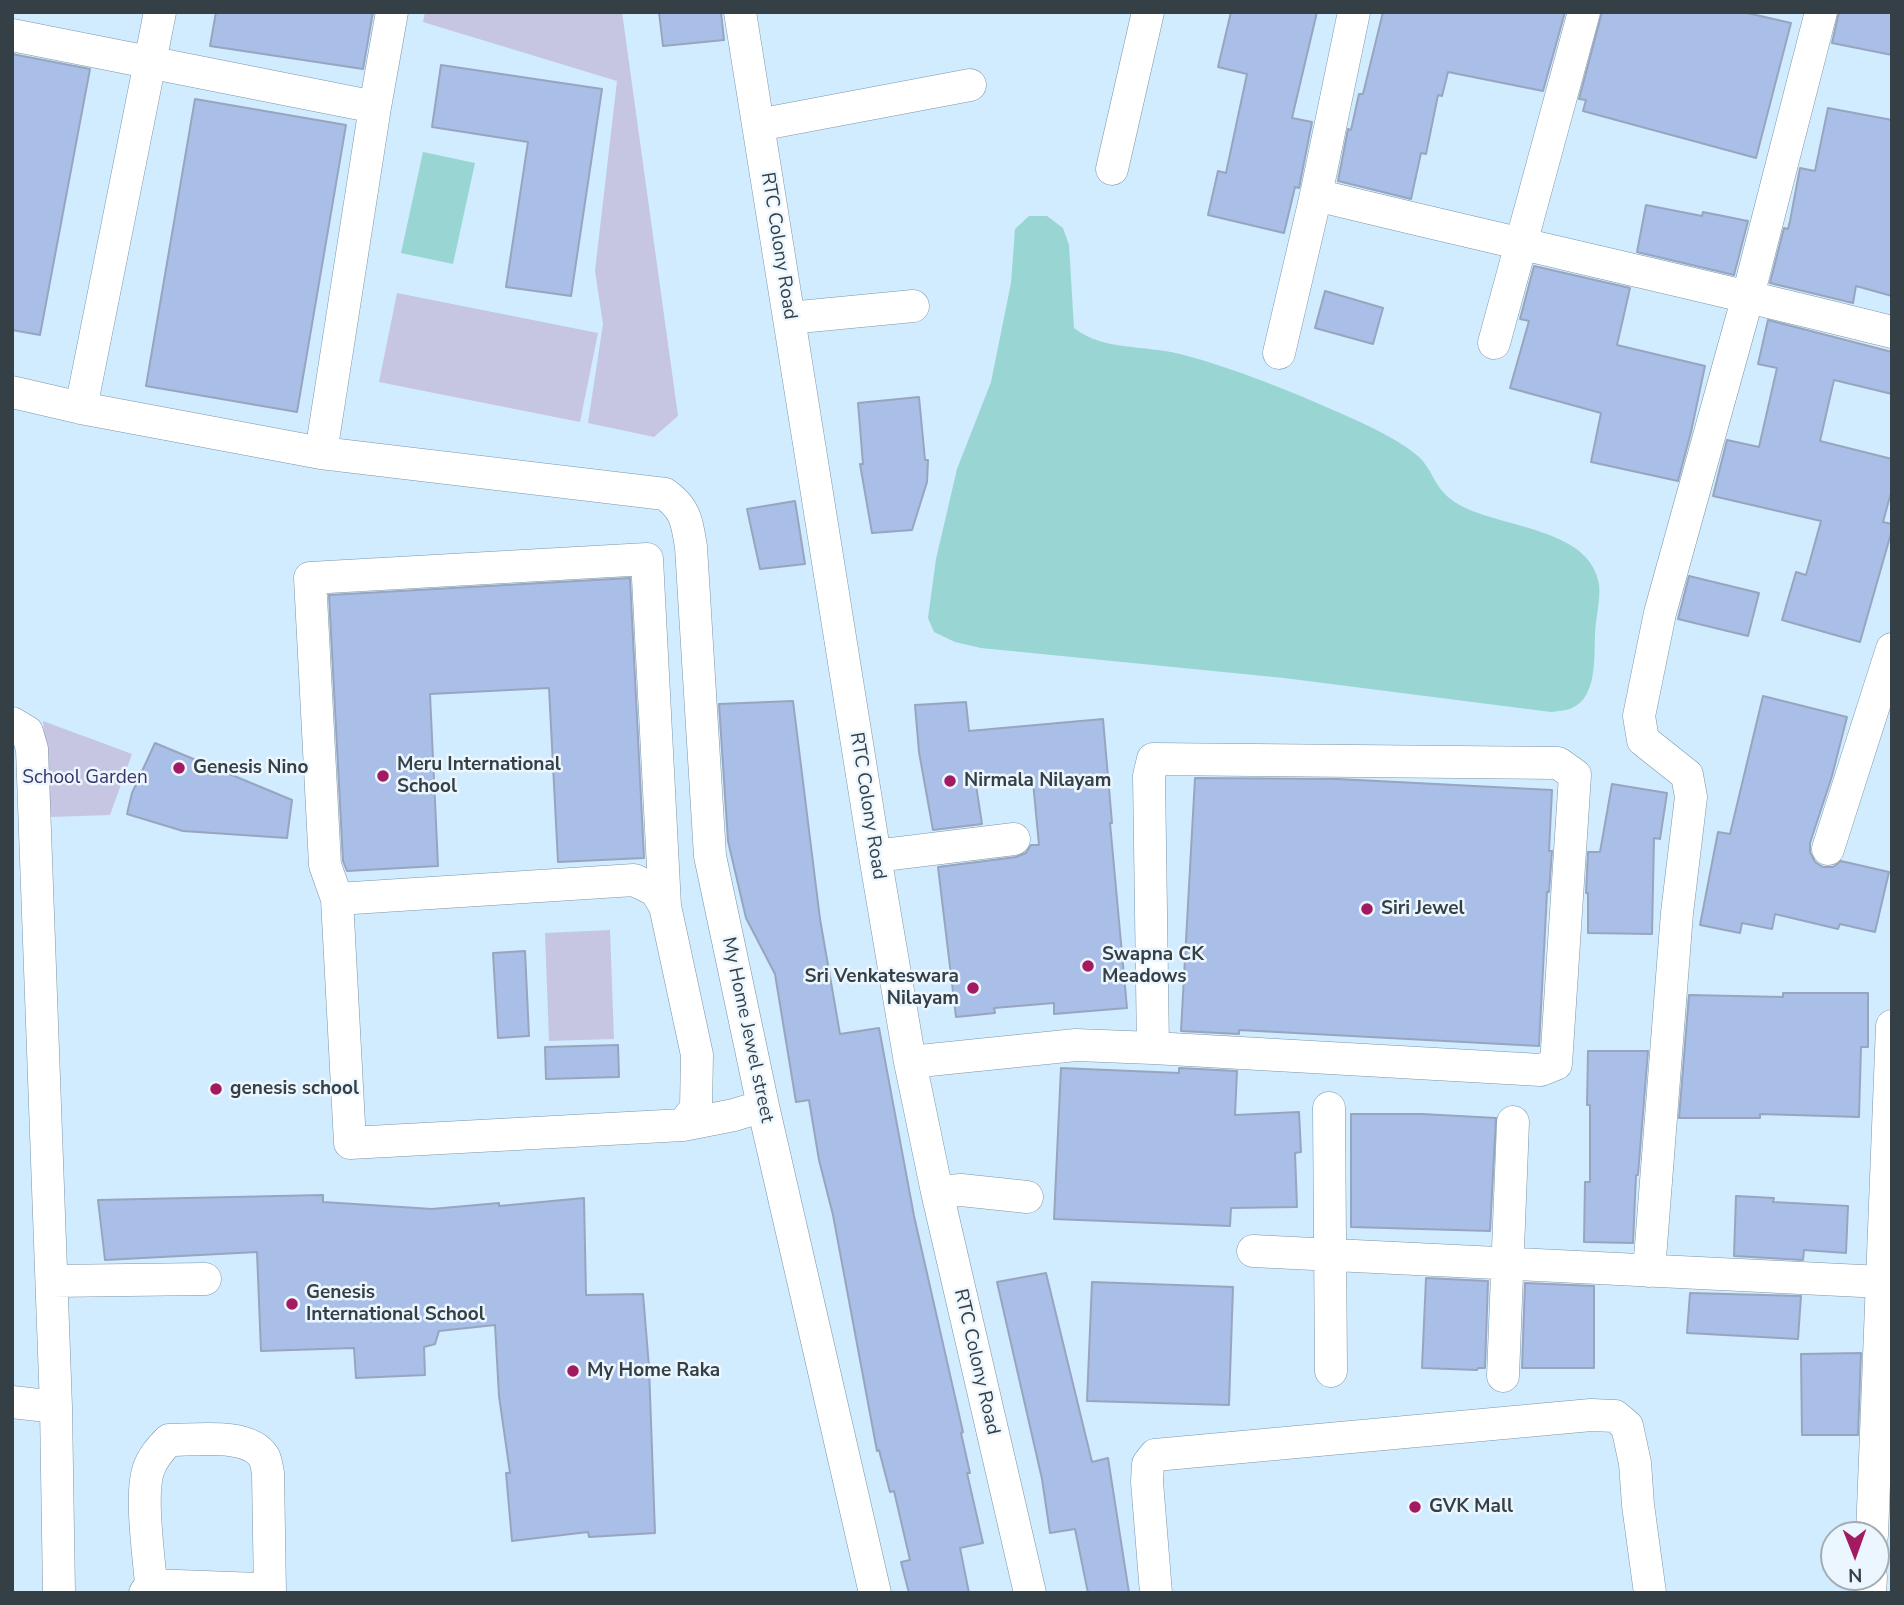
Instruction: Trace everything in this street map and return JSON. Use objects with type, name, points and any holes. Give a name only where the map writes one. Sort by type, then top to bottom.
[{"type":"street","points":[[81,408],[160,12]]},
{"type":"street","points":[[321,453],[392,12]]},
{"type":"street","name":"RTC Colony Road","points":[[740,12],[910,1062],[937,1192],[1030,1593]]},
{"type":"street","points":[[1112,169],[1148,12]]},
{"type":"street","points":[[1279,353],[1317,195],[1354,12]]},
{"type":"street","points":[[1493,343],[1584,12]]},
{"type":"street","points":[[1649,1270],[1677,913],[1691,797],[1687,775],[1643,740],[1639,716],[1661,613],[1748,296],[1821,12]]},
{"type":"street","points":[[12,35],[375,107]]},
{"type":"street","points":[[758,125],[970,85]]},
{"type":"street","points":[[1317,195],[1892,332]]},
{"type":"street","points":[[789,318],[913,306]]},
{"type":"street","name":"My Home Jewel street","points":[[12,392],[81,408],[321,453],[665,494],[679,503],[686,518],[691,547],[710,856],[763,1106],[875,1593]]},
{"type":"street","points":[[683,1125],[696,1108],[697,1055],[665,906],[647,559],[310,578],[325,865],[337,899],[350,1143],[683,1125],[763,1106]]},
{"type":"street","points":[[1828,849],[1892,649]]},
{"type":"street","points":[[12,723],[27,732],[32,749],[25,939],[52,1281],[57,1407],[59,1593]]},
{"type":"street","points":[[910,1062],[1076,1045],[1541,1070],[1556,1064],[1575,775],[1558,763],[1153,759],[1150,776],[1153,1048]]},
{"type":"street","points":[[875,856],[1014,839]]},
{"type":"street","points":[[337,899],[634,880],[655,890],[665,906]]},
{"type":"street","points":[[1873,1521],[1892,1027]]},
{"type":"street","points":[[1329,1108],[1331,1371]]},
{"type":"street","points":[[1503,1376],[1513,1122]]},
{"type":"street","points":[[937,1192],[961,1190],[1027,1197]]},
{"type":"street","points":[[1253,1251],[1882,1282]]},
{"type":"street","points":[[52,1281],[205,1279]]},
{"type":"street","points":[[12,1402],[57,1407]]},
{"type":"street","points":[[1156,1593],[1147,1482],[1148,1464],[1155,1455],[1591,1415],[1615,1416],[1627,1426],[1635,1463],[1650,1593]]},
{"type":"street","points":[[262,1593],[258,1589],[242,1587],[148,1589],[145,1489],[148,1471],[155,1455],[170,1440],[240,1440],[254,1447],[264,1457],[268,1473],[270,1593]]},
{"type":"green space","points":[[425,12],[622,12],[678,416],[654,437],[588,423],[603,324],[595,271],[617,81],[423,22]]},
{"type":"green space","points":[[397,293],[598,333],[580,422],[379,382]]},
{"type":"green space","name":"School Garden","points":[[43,721],[132,754],[110,815],[51,817]]},
{"type":"green space","points":[[610,930],[614,1039],[549,1041],[545,933]]},
{"type":"shaded area","points":[[423,152],[475,163],[453,264],[401,253]]},
{"type":"shaded area","points":[[1029,216],[1047,216],[1063,228],[1069,245],[1074,328],[1085,335],[1111,344],[1180,354],[1261,380],[1320,404],[1372,428],[1415,453],[1427,466],[1440,488],[1458,504],[1561,540],[1579,551],[1592,565],[1599,584],[1593,676],[1580,703],[1570,709],[1551,712],[1284,678],[981,648],[955,642],[934,632],[928,618],[936,559],[957,469],[991,382],[1011,283],[1015,229]]},
{"type":"building","points":[[216,12],[373,12],[363,69],[210,46]]},
{"type":"building","points":[[659,12],[721,12],[724,40],[663,46]]},
{"type":"building","points":[[1231,12],[1317,12],[1292,118],[1312,122],[1299,188],[1295,187],[1284,233],[1208,215],[1218,171],[1226,173],[1247,74],[1218,67]]},
{"type":"building","points":[[1383,12],[1565,12],[1543,91],[1448,72],[1442,96],[1438,95],[1426,154],[1421,153],[1411,199],[1338,181],[1348,129],[1351,130],[1359,94],[1363,94]]},
{"type":"building","points":[[1602,12],[1743,12],[1791,23],[1756,158],[1583,111],[1586,100],[1579,99]]},
{"type":"building","points":[[1839,12],[1892,12],[1892,55],[1832,43]]},
{"type":"building","points":[[12,54],[90,69],[40,335],[12,330]]},
{"type":"building","points":[[441,65],[602,89],[571,296],[506,287],[528,142],[432,127]]},
{"type":"building","points":[[195,99],[346,125],[297,412],[146,386]]},
{"type":"building","points":[[1828,108],[1892,120],[1892,296],[1856,286],[1853,303],[1770,283],[1784,228],[1788,229],[1800,168],[1815,171]]},
{"type":"building","points":[[1646,205],[1702,216],[1703,212],[1748,221],[1734,275],[1637,252]]},
{"type":"building","points":[[1534,266],[1630,288],[1617,345],[1705,366],[1678,481],[1591,462],[1601,413],[1510,388],[1529,321],[1520,319]]},
{"type":"building","points":[[1325,291],[1383,308],[1373,344],[1315,328]]},
{"type":"building","points":[[1768,320],[1892,352],[1892,394],[1834,380],[1820,441],[1892,459],[1892,489],[1883,522],[1892,524],[1892,530],[1860,642],[1782,620],[1796,572],[1806,575],[1821,521],[1713,496],[1727,440],[1759,447],[1777,368],[1758,364]]},
{"type":"building","points":[[919,397],[925,460],[928,460],[927,482],[912,530],[872,533],[860,464],[863,464],[858,403]]},
{"type":"building","points":[[795,501],[805,564],[760,569],[747,509]]},
{"type":"building","points":[[1689,576],[1759,593],[1748,636],[1678,619]]},
{"type":"building","name":"Meru International School","points":[[630,578],[644,858],[558,862],[549,688],[430,694],[438,866],[347,871],[343,861],[329,595]]},
{"type":"building","points":[[1763,696],[1847,717],[1832,776],[1810,843],[1810,852],[1815,862],[1823,867],[1833,867],[1841,861],[1889,872],[1875,932],[1840,924],[1838,929],[1775,914],[1772,929],[1742,923],[1740,933],[1700,925],[1718,832],[1730,834]]},
{"type":"building","points":[[793,701],[820,919],[840,1034],[879,1028],[914,1216],[963,1432],[961,1433],[970,1473],[967,1473],[983,1543],[960,1548],[969,1593],[909,1593],[901,1562],[910,1560],[894,1491],[890,1492],[879,1450],[877,1451],[809,1100],[796,1102],[775,974],[746,918],[728,841],[719,704]]},
{"type":"building","points":[[966,702],[969,731],[1103,719],[1127,1008],[1054,1014],[1054,1003],[994,1008],[995,1013],[956,1017],[938,867],[1016,857],[1026,853],[1031,845],[1039,845],[1033,782],[976,785],[982,824],[933,830],[919,752],[915,705]]},
{"type":"building","name":"Genesis Nino","points":[[155,743],[292,800],[287,838],[183,831],[127,814],[132,793]]},
{"type":"building","name":"Siri Jewel","points":[[1195,778],[1338,779],[1552,790],[1549,851],[1552,851],[1547,892],[1539,1046],[1239,1030],[1239,1034],[1181,1031]]},
{"type":"building","points":[[1612,784],[1667,793],[1660,839],[1654,838],[1652,934],[1588,933],[1588,852],[1600,852]]},
{"type":"building","points":[[525,951],[529,1036],[498,1038],[493,953]]},
{"type":"building","points":[[1783,993],[1868,993],[1868,1047],[1861,1047],[1859,1117],[1760,1114],[1760,1118],[1679,1118],[1689,995],[1783,997]]},
{"type":"building","points":[[618,1045],[619,1077],[546,1079],[545,1047]]},
{"type":"building","points":[[1588,1051],[1648,1051],[1636,1175],[1633,1243],[1584,1242],[1585,1182],[1590,1182]]},
{"type":"building","points":[[1061,1068],[1179,1073],[1179,1068],[1237,1071],[1235,1115],[1299,1112],[1301,1152],[1295,1153],[1297,1207],[1231,1208],[1230,1226],[1054,1219]]},
{"type":"building","points":[[1351,1114],[1496,1118],[1490,1231],[1351,1227]]},
{"type":"building","points":[[323,1195],[323,1202],[432,1209],[584,1198],[586,1295],[643,1294],[649,1367],[655,1533],[589,1537],[588,1532],[512,1541],[506,1473],[510,1473],[499,1396],[495,1325],[439,1331],[435,1344],[424,1347],[425,1375],[356,1378],[354,1348],[261,1351],[257,1252],[105,1260],[98,1200]]},
{"type":"building","points":[[1736,1196],[1774,1198],[1773,1202],[1848,1206],[1846,1253],[1804,1250],[1803,1260],[1734,1256]]},
{"type":"building","points":[[1046,1273],[1092,1462],[1108,1458],[1129,1593],[1088,1593],[1075,1529],[1050,1533],[1042,1479],[997,1282]]},
{"type":"building","points":[[1426,1278],[1488,1281],[1485,1368],[1422,1368]]},
{"type":"building","points":[[1092,1282],[1233,1287],[1229,1405],[1087,1401]]},
{"type":"building","points":[[1525,1283],[1594,1286],[1594,1368],[1522,1368]]},
{"type":"building","points":[[1690,1293],[1801,1296],[1798,1339],[1687,1333]]},
{"type":"building","points":[[1861,1353],[1858,1435],[1802,1435],[1801,1354]]},
{"type":"place","name":"Genesis Nino","points":[[179,768]]},
{"type":"place","name":"Meru International School","points":[[383,776]]},
{"type":"place","name":"Nirmala Nilayam","points":[[950,781]]},
{"type":"place","name":"Siri Jewel","points":[[1367,909]]},
{"type":"place","name":"Swapna CK Meadows","points":[[1088,966]]},
{"type":"place","name":"Sri Venkateswara Nilayam","points":[[973,988]]},
{"type":"place","name":"genesis school","points":[[216,1089]]},
{"type":"place","name":"Genesis International School","points":[[292,1304]]},
{"type":"place","name":"My Home Raka","points":[[573,1371]]},
{"type":"place","name":"GVK Mall","points":[[1415,1507]]}]
